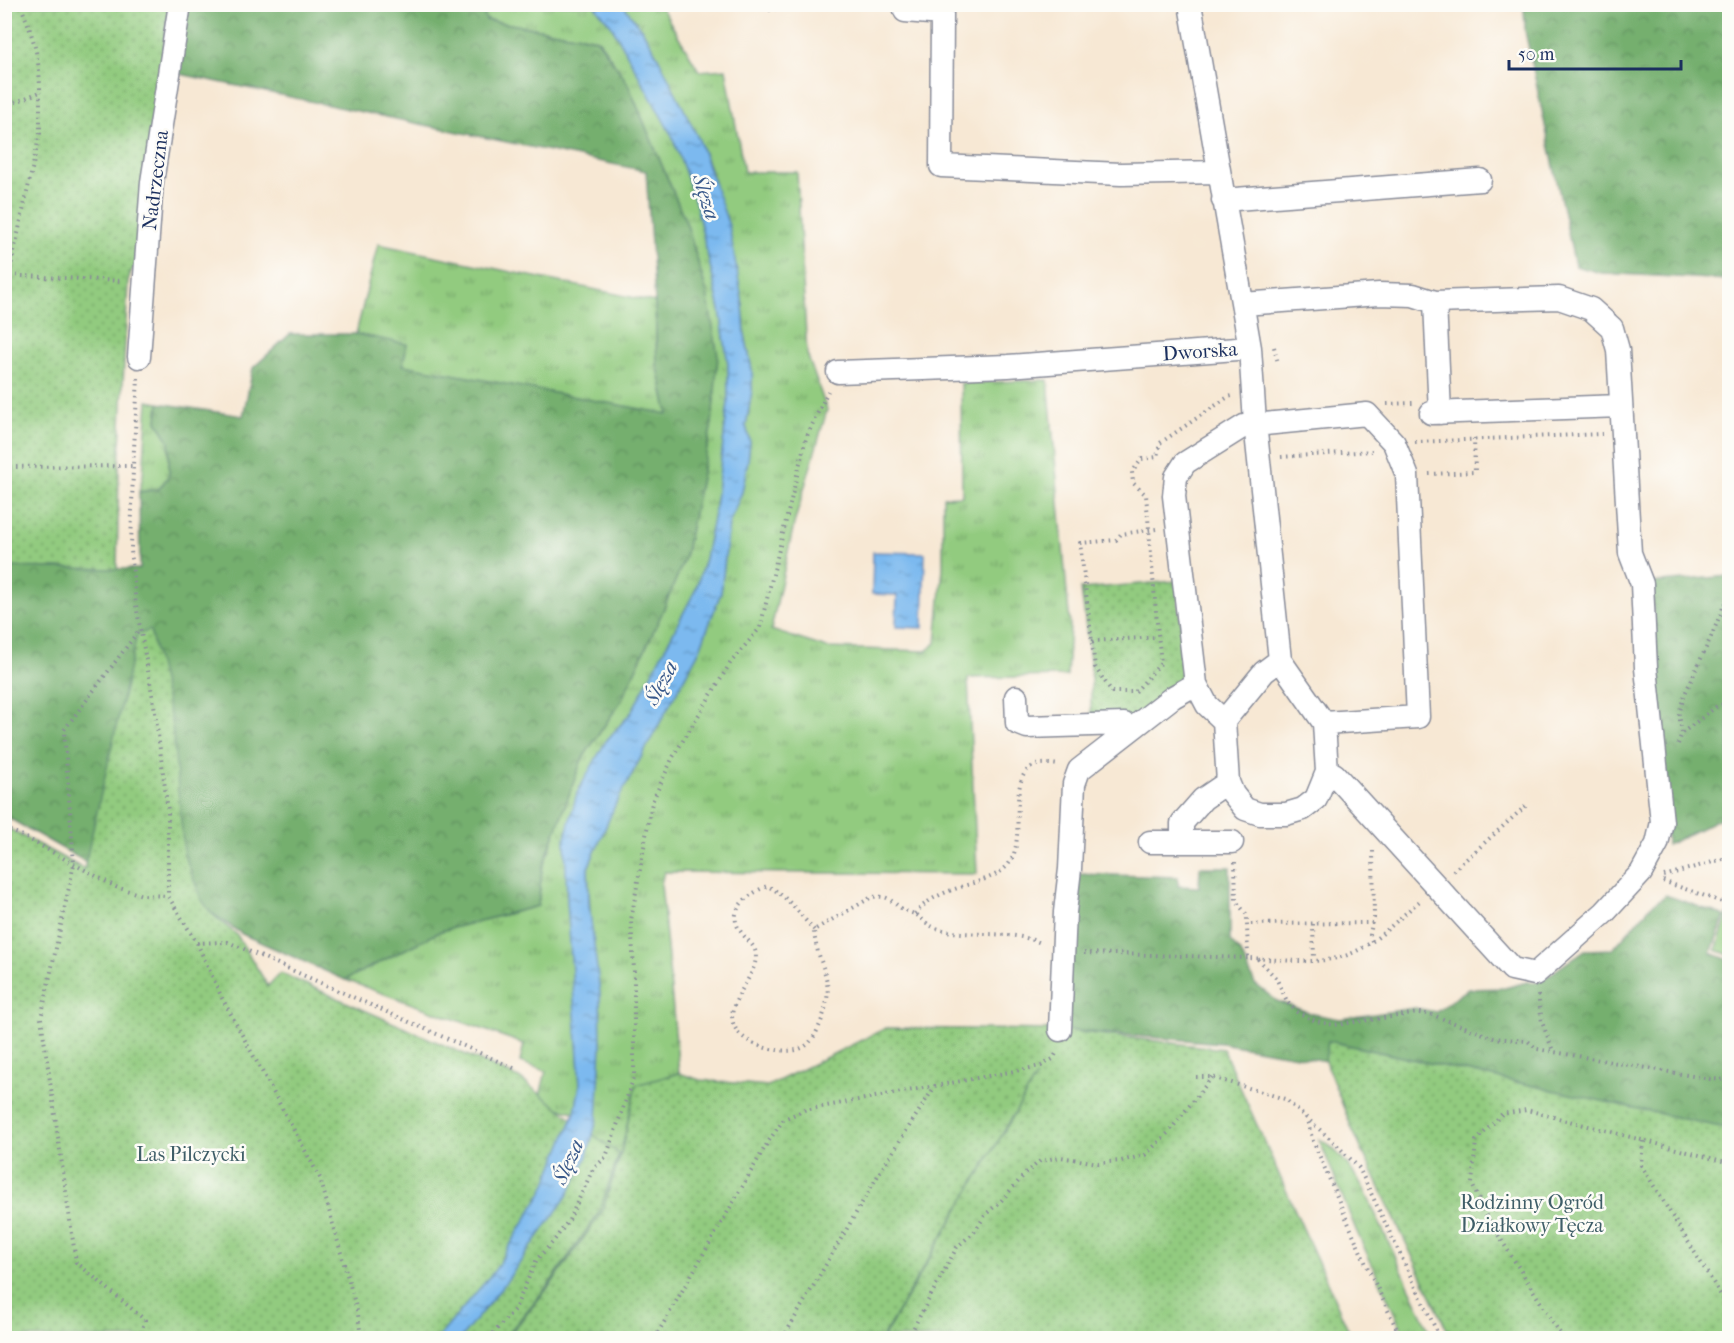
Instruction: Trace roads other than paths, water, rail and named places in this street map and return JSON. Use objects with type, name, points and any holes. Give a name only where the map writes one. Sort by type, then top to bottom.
[{"type":"street","name":"Nadrzeczna","points":[[139,357],[152,182],[180,4]]},
{"type":"street","name":"Dworska","points":[[838,372],[1008,366],[1250,348],[1190,4]]},
{"type":"street","points":[[905,11],[942,14],[941,166],[1122,174],[1218,171]]},
{"type":"street","points":[[1223,200],[1480,180]]},
{"type":"street","points":[[1243,303],[1379,294],[1413,296],[1435,302],[1559,298],[1591,309],[1612,328],[1618,350],[1630,553],[1642,584],[1646,668],[1654,753],[1661,793],[1662,822],[1657,844],[1641,873],[1605,912],[1535,974],[1512,969],[1334,774],[1327,772]]},
{"type":"street","points":[[1435,302],[1429,410],[1621,406]]},
{"type":"street","points":[[1250,348],[1255,423],[1280,660],[1324,723],[1327,772],[1316,799],[1302,809],[1286,814],[1260,814],[1245,809],[1233,794],[1228,782],[1224,721],[1264,672],[1280,660]]},
{"type":"street","points":[[1224,721],[1207,705],[1196,684],[1174,496],[1176,477],[1185,463],[1244,426],[1255,423],[1367,414],[1394,443],[1407,475],[1418,717],[1324,723]]},
{"type":"street","points":[[1060,1030],[1074,784],[1079,770],[1173,697],[1196,684]]},
{"type":"street","points":[[1016,697],[1017,723],[1027,728],[1124,724],[1130,730]]},
{"type":"street","points":[[1182,842],[1182,823],[1203,799],[1228,782]]},
{"type":"street","points":[[1150,842],[1232,842]]},
{"type":"water","name":"Ślęza","points":[[594,5],[623,5],[641,28],[699,140],[729,226],[752,370],[752,390],[746,426],[750,442],[748,460],[742,492],[729,523],[721,592],[700,649],[615,805],[588,868],[589,904],[600,993],[601,1046],[597,1120],[586,1159],[567,1196],[506,1282],[461,1338],[438,1338],[495,1270],[543,1191],[575,1112],[580,1085],[567,901],[565,838],[577,793],[606,741],[631,713],[696,589],[705,559],[715,509],[728,403],[728,364],[720,309],[696,204],[687,177],[672,136],[611,25]]},
{"type":"water","points":[[873,552],[925,553],[923,628],[896,627],[897,595],[872,594]]},
{"type":"park label","name":"Las Pilczycki","points":[[191,1154]]},
{"type":"park label","name":"Rodzinny Ogród Działkowy Tęcza","points":[[1532,1214]]}]
